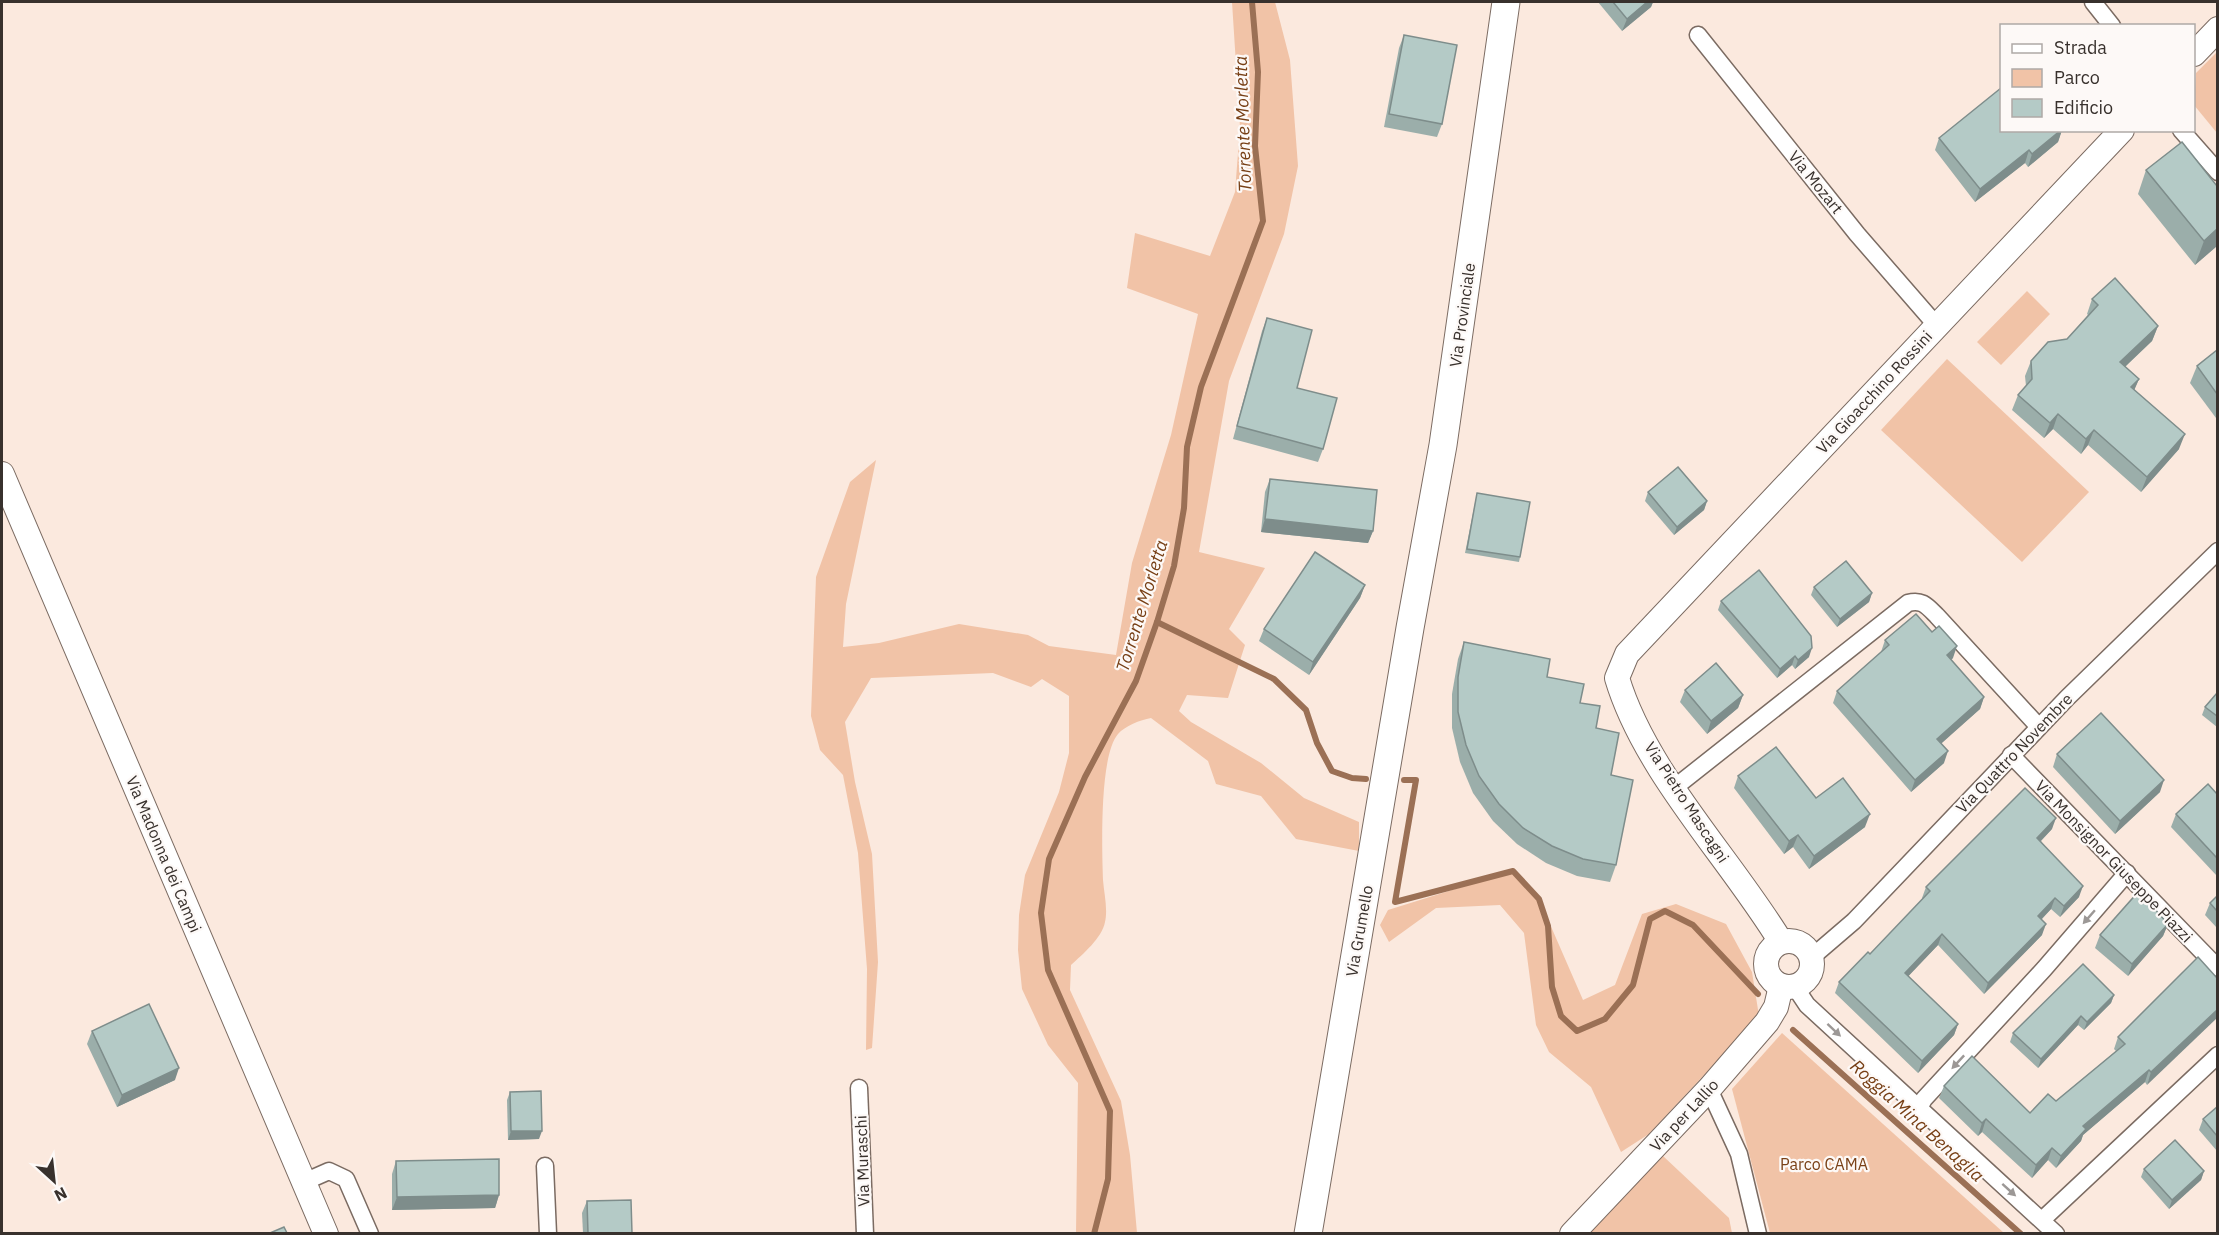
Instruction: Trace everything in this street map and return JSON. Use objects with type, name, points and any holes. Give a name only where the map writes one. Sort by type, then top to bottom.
[{"type":"main road","name":"Via Provinciale","points":[[1410,628],[1443,445],[1506,2]]},
{"type":"main road","name":"Via Grumello","points":[[1308,1233],[1410,628]]},
{"type":"street","points":[[2093,2],[2110,24]]},
{"type":"street","points":[[2195,52],[2217,29]]},
{"type":"street","name":"Via Mozart","points":[[1698,35],[1857,234],[1937,326]]},
{"type":"street","name":"Via Gioacchino Rossini","points":[[1627,654],[2120,132]]},
{"type":"street","points":[[2183,132],[2217,172]]},
{"type":"street","name":"Via Madonna dei Campi","points":[[2,474],[326,1233]]},
{"type":"street","name":"Via Quattro Novembre","points":[[1812,957],[1854,921],[2011,755],[2217,551]]},
{"type":"street","points":[[1674,788],[1908,603],[1917,601],[1926,604],[2039,727]]},
{"type":"street","name":"Via Pietro Mascagni","points":[[1627,654],[1617,678],[1633,718],[1674,788],[1780,942]]},
{"type":"street","name":"Via Monsignor Giuseppe Piazzi","points":[[2011,755],[2217,968]]},
{"type":"street","points":[[1919,1108],[1924,1099],[2044,969],[2127,873]]},
{"type":"street","points":[[1788,986],[1810,975],[1812,957],[1800,943],[1790,940],[1780,942],[1773,947],[1766,964],[1767,973],[1788,986],[2056,1233]]},
{"type":"street","name":"Via per Lallio","points":[[1572,1233],[1709,1089],[1767,1022],[1788,986]]},
{"type":"street","points":[[2042,1220],[2217,1055]]},
{"type":"street","name":"Via Muraschi","points":[[859,1088],[865,1233]]},
{"type":"street","points":[[1709,1089],[1739,1154],[1757,1227]]},
{"type":"street","points":[[545,1166],[548,1233]]},
{"type":"street","points":[[304,1182],[329,1171],[346,1179],[370,1233]]},
{"type":"green space","points":[[1232,2],[1275,2],[1290,60],[1298,166],[1284,234],[1229,381],[1199,552],[1265,568],[1229,629],[1245,645],[1228,698],[1187,695],[1179,711],[1191,722],[1261,763],[1304,798],[1359,822],[1359,851],[1296,839],[1261,796],[1216,784],[1208,761],[1151,718],[1133,724],[1118,734],[1112,745],[1108,762],[1103,804],[1102,848],[1106,917],[1096,940],[1071,965],[1070,990],[1121,1101],[1130,1155],[1137,1233],[1076,1233],[1078,1083],[1048,1045],[1022,989],[1018,950],[1019,915],[1025,875],[1059,792],[1069,753],[1069,696],[1042,679],[1031,687],[993,673],[871,678],[845,722],[855,782],[872,854],[878,962],[872,1048],[866,1050],[867,969],[858,853],[843,775],[820,750],[811,716],[816,577],[850,482],[876,460],[846,604],[843,647],[879,643],[959,624],[1028,635],[1049,646],[1116,655],[1132,563],[1171,435],[1198,314],[1127,288],[1135,233],[1210,256],[1235,192],[1240,127]]},
{"type":"green space","points":[[2217,52],[2217,133],[2195,106],[2196,73]]},
{"type":"green space","points":[[2027,291],[2050,314],[2001,365],[1977,342]]},
{"type":"green space","points":[[1947,359],[2089,492],[2022,562],[1881,430]]},
{"type":"green space","points":[[1513,871],[1539,899],[1583,1000],[1615,985],[1642,914],[1676,904],[1726,924],[1752,972],[1759,1016],[1649,1134],[1621,1152],[1591,1087],[1549,1052],[1536,1025],[1524,933],[1500,905],[1436,908],[1389,942],[1380,925],[1388,910]]},
{"type":"green space","name":"Parco CAMA","points":[[1782,1033],[2004,1233],[1770,1233],[1732,1089]]},
{"type":"green space","points":[[1663,1156],[1729,1218],[1732,1233],[1588,1234]]},
{"type":"building","points":[[1613,2],[1647,2],[1627,19]]},
{"type":"building","points":[[1404,35],[1457,45],[1442,124],[1389,114]]},
{"type":"building","points":[[2000,89],[2000,132],[2059,132],[2032,154],[2029,150],[1980,189],[1939,138]]},
{"type":"building","points":[[2182,142],[2217,186],[2217,229],[2204,241],[2146,170]]},
{"type":"building","points":[[2115,278],[2158,326],[2120,362],[2139,379],[2131,387],[2185,434],[2147,477],[2094,430],[2086,439],[2058,414],[2050,423],[2018,395],[2032,379],[2031,361],[2048,342],[2067,339],[2098,305],[2092,299]]},
{"type":"building","points":[[1267,318],[1312,330],[1297,388],[1337,398],[1323,449],[1237,426]]},
{"type":"building","points":[[2217,350],[2217,394],[2197,366]]},
{"type":"building","points":[[1678,467],[1707,501],[1677,527],[1648,492]]},
{"type":"building","points":[[1270,479],[1377,490],[1373,531],[1265,519]]},
{"type":"building","points":[[1477,493],[1530,502],[1520,557],[1467,549]]},
{"type":"building","points":[[1315,552],[1365,585],[1313,662],[1264,629]]},
{"type":"building","points":[[1846,561],[1872,593],[1840,619],[1814,587]]},
{"type":"building","points":[[1759,570],[1811,636],[1812,648],[1798,660],[1795,656],[1780,669],[1721,601]]},
{"type":"building","points":[[1916,614],[1932,632],[1939,626],[1957,646],[1947,655],[1984,697],[1937,739],[1948,751],[1915,780],[1837,691],[1889,645],[1885,640]]},
{"type":"building","points":[[1464,642],[1550,659],[1547,677],[1584,684],[1580,703],[1600,706],[1596,728],[1619,733],[1611,775],[1633,780],[1616,865],[1583,859],[1552,846],[1523,828],[1499,804],[1479,776],[1466,745],[1458,712],[1458,677]]},
{"type":"building","points":[[1716,663],[1743,695],[1711,721],[1685,690]]},
{"type":"building","points":[[2217,693],[2217,716],[2205,707]]},
{"type":"building","points":[[2101,713],[2164,780],[2120,821],[2057,754]]},
{"type":"building","points":[[1776,747],[1816,798],[1843,778],[1870,814],[1814,856],[1798,835],[1789,841],[1738,776]]},
{"type":"building","points":[[2208,784],[2217,794],[2217,858],[2176,814]]},
{"type":"building","points":[[2025,788],[2056,818],[2037,838],[2083,886],[2064,906],[2055,898],[2038,916],[2046,924],[1988,983],[1942,934],[1905,973],[1958,1024],[1922,1061],[1839,982],[1868,952],[1870,954],[1930,891],[1926,887]]},
{"type":"building","points":[[2139,891],[2168,924],[2132,964],[2100,935]]},
{"type":"building","points":[[2217,896],[2217,911],[2210,903]]},
{"type":"building","points":[[2198,957],[2217,978],[2217,1010],[2151,1072],[2149,1070],[2083,1126],[2086,1129],[2061,1156],[2052,1148],[2036,1165],[1986,1119],[1982,1123],[1944,1086],[1972,1056],[2030,1113],[2048,1094],[2056,1101],[2125,1044],[2118,1037]]},
{"type":"building","points":[[2083,964],[2114,995],[2087,1022],[2081,1016],[2041,1059],[2013,1033]]},
{"type":"building","points":[[149,1004],[179,1068],[122,1095],[92,1031]]},
{"type":"building","points":[[541,1091],[542,1131],[511,1131],[510,1092]]},
{"type":"building","points":[[2217,1107],[2217,1136],[2203,1119]]},
{"type":"building","points":[[2175,1140],[2204,1171],[2172,1200],[2144,1169]]},
{"type":"building","points":[[499,1159],[499,1195],[397,1197],[396,1161]]},
{"type":"building","points":[[631,1200],[632,1233],[588,1233],[587,1201]]},
{"type":"building","points":[[284,1227],[287,1233],[270,1233]]},
{"type":"waterway","name":"Torrente Morletta","points":[[1094,1234],[1108,1179],[1110,1111],[1048,970],[1041,913],[1049,859],[1085,777],[1136,681],[1157,622],[1174,566],[1184,508],[1187,447],[1201,387],[1263,221],[1255,146],[1258,72],[1252,2]]},
{"type":"waterway","name":"Roggia Mina Benaglia","points":[[1157,622],[1274,679],[1306,710],[1317,743],[1332,771],[1352,778],[1366,779]]},
{"type":"waterway","name":"Roggia Mina Benaglia","points":[[1404,780],[1416,780],[1395,902],[1513,871],[1539,899],[1548,926],[1552,987],[1561,1016],[1577,1031],[1605,1019],[1633,985],[1650,919],[1665,911],[1693,925],[1758,994]]},
{"type":"waterway","name":"Roggia Mina Benaglia","points":[[1793,1030],[2021,1234]]}]
